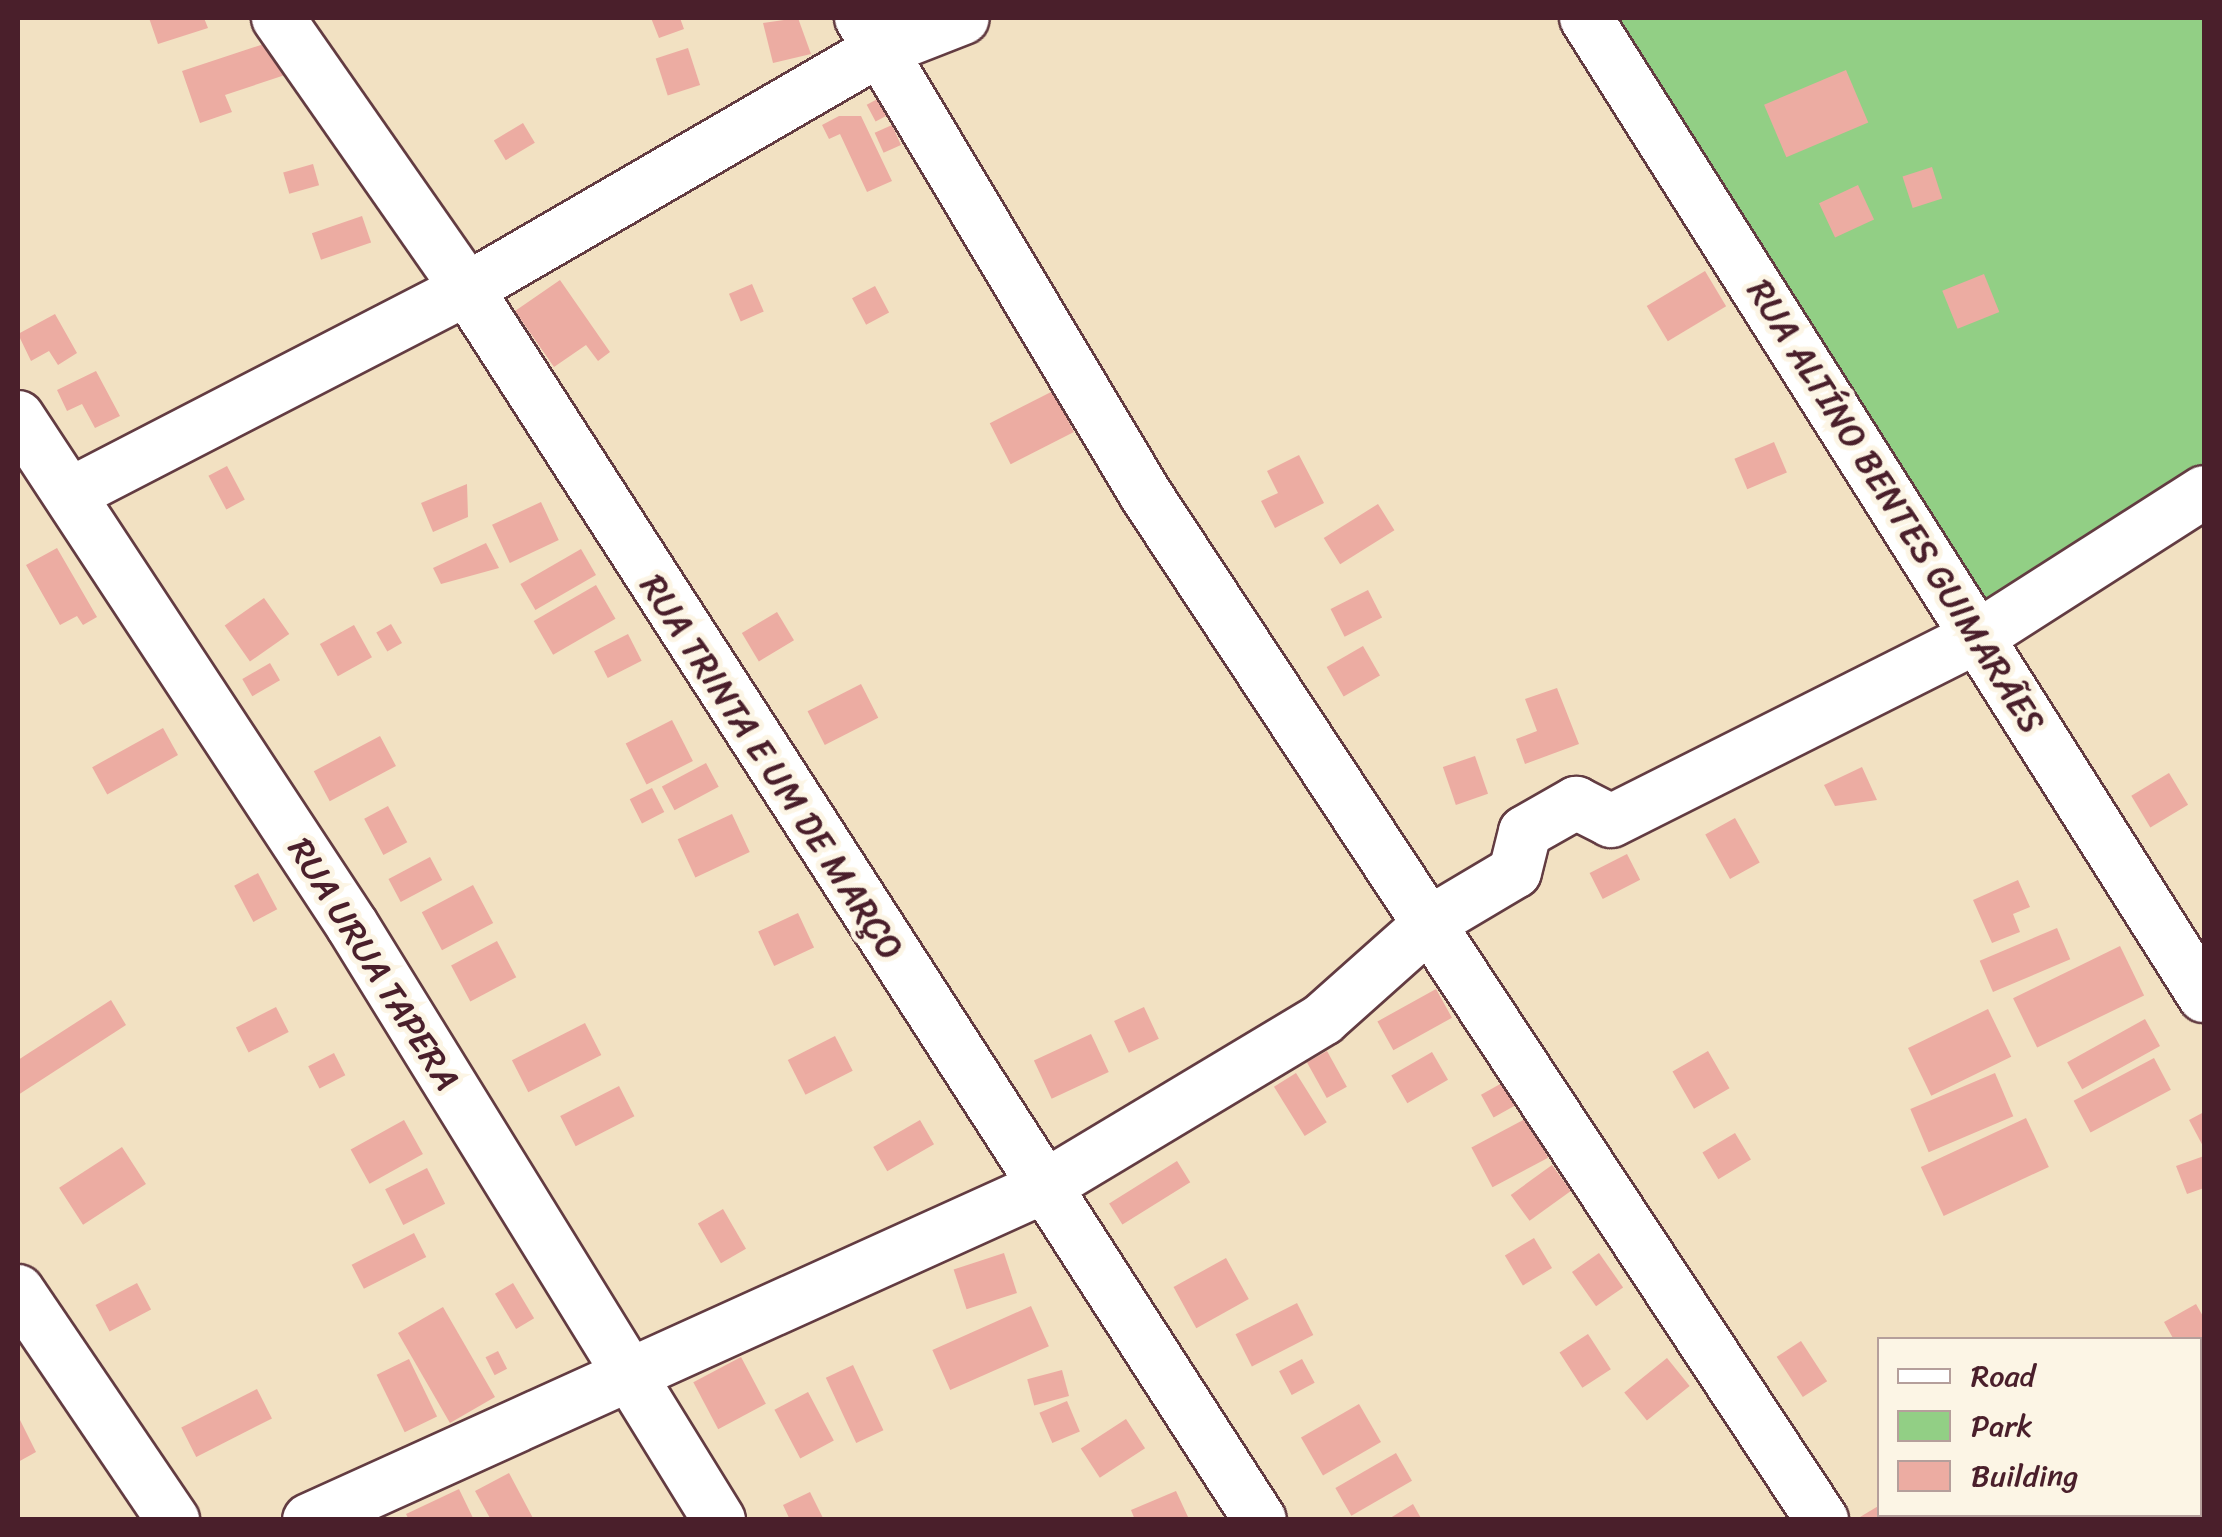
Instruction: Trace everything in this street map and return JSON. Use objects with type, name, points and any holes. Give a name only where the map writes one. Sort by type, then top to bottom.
[{"type":"street","name":"RUA TRINTA E UM DE MARÇO","points":[[278,18],[467,289],[1042,1188],[1260,1520]]},
{"type":"street","points":[[70,494],[467,289],[868,34],[963,18]]},
{"type":"street","name":"RUA ALTÍNO BENTES GUIMARÃES","points":[[1586,18],[2204,996]]},
{"type":"street","points":[[868,34],[1146,495],[1434,920],[1822,1520]]},
{"type":"street","name":"RUA URUA TAPERA","points":[[18,417],[352,924],[719,1520]]},
{"type":"street","points":[[309,1520],[631,1378],[1042,1188],[1323,1019],[1434,920],[1515,872],[1525,832],[1576,803],[1611,820],[1980,636],[2204,492]]},
{"type":"street","points":[[18,1291],[173,1520]]},
{"type":"green space","points":[[1598,18],[2204,18],[2204,485],[1983,627]]},
{"type":"building","points":[[149,18],[204,18],[208,28],[158,44]]},
{"type":"building","points":[[651,18],[680,18],[684,29],[659,38]]},
{"type":"building","points":[[798,18],[811,54],[773,63],[763,23]]},
{"type":"building","points":[[273,41],[285,75],[225,95],[232,112],[200,123],[182,71]]},
{"type":"building","points":[[688,48],[700,85],[668,96],[656,59]]},
{"type":"building","points":[[1846,70],[1868,122],[1786,157],[1764,105]]},
{"type":"building","points":[[887,94],[896,111],[876,122],[867,105]]},
{"type":"building","points":[[839,116],[861,116],[892,181],[867,192],[840,134],[829,139],[822,125]]},
{"type":"building","points":[[523,123],[535,143],[506,160],[494,141]]},
{"type":"building","points":[[892,125],[901,145],[884,153],[875,133]]},
{"type":"building","points":[[313,164],[319,185],[289,194],[283,173]]},
{"type":"building","points":[[1932,167],[1942,198],[1913,208],[1903,177]]},
{"type":"building","points":[[1858,185],[1874,219],[1835,238],[1819,203]]},
{"type":"building","points":[[362,216],[371,242],[321,260],[312,233]]},
{"type":"building","points":[[1705,271],[1726,306],[1668,341],[1647,306]]},
{"type":"building","points":[[1984,274],[1999,312],[1958,329],[1942,291]]},
{"type":"building","points":[[560,280],[610,352],[598,361],[586,345],[554,367],[515,311]]},
{"type":"building","points":[[752,284],[764,312],[741,321],[729,294]]},
{"type":"building","points":[[875,286],[889,312],[866,325],[852,298]]},
{"type":"building","points":[[55,314],[77,353],[58,365],[49,351],[31,361],[18,334]]},
{"type":"building","points":[[96,371],[120,416],[95,428],[82,404],[67,411],[57,390]]},
{"type":"building","points":[[1053,391],[1074,432],[1011,464],[990,423]]},
{"type":"building","points":[[1774,442],[1787,472],[1747,489],[1734,459]]},
{"type":"building","points":[[1299,455],[1324,503],[1275,528],[1261,501],[1278,493],[1267,471]]},
{"type":"building","points":[[227,466],[245,500],[226,509],[208,476]]},
{"type":"building","points":[[467,484],[468,517],[433,532],[421,503]]},
{"type":"building","points":[[541,502],[559,540],[510,563],[492,525]]},
{"type":"building","points":[[1378,504],[1394,530],[1340,564],[1324,538]]},
{"type":"building","points":[[486,543],[499,568],[441,584],[433,568]]},
{"type":"building","points":[[57,548],[97,617],[83,625],[77,616],[60,625],[26,565]]},
{"type":"building","points":[[581,549],[596,575],[535,610],[520,584]]},
{"type":"building","points":[[596,585],[616,619],[553,655],[534,621]]},
{"type":"building","points":[[1368,590],[1382,618],[1345,637],[1331,609]]},
{"type":"building","points":[[264,598],[289,634],[250,662],[225,626]]},
{"type":"building","points":[[777,612],[794,640],[759,661],[742,633]]},
{"type":"building","points":[[391,624],[402,643],[387,652],[376,632]]},
{"type":"building","points":[[354,625],[372,657],[338,676],[320,644]]},
{"type":"building","points":[[628,634],[642,661],[608,678],[594,651]]},
{"type":"building","points":[[1363,646],[1380,675],[1344,696],[1327,667]]},
{"type":"building","points":[[270,663],[280,680],[252,696],[242,679]]},
{"type":"building","points":[[861,684],[878,718],[825,745],[808,711]]},
{"type":"building","points":[[1557,688],[1579,744],[1525,764],[1516,739],[1537,731],[1525,699]]},
{"type":"building","points":[[672,720],[693,761],[647,785],[626,744]]},
{"type":"building","points":[[163,728],[178,755],[107,794],[92,767]]},
{"type":"building","points":[[380,736],[396,766],[330,801],[314,771]]},
{"type":"building","points":[[1475,756],[1488,794],[1456,805],[1443,767]]},
{"type":"building","points":[[706,763],[719,787],[675,810],[662,786]]},
{"type":"building","points":[[1862,767],[1877,800],[1835,806],[1824,785]]},
{"type":"building","points":[[2169,773],[2188,805],[2150,827],[2131,796]]},
{"type":"building","points":[[652,788],[664,812],[642,823],[630,799]]},
{"type":"building","points":[[388,806],[407,842],[383,855],[364,819]]},
{"type":"building","points":[[732,814],[750,852],[695,877],[678,839]]},
{"type":"building","points":[[1735,818],[1760,863],[1730,879],[1705,834]]},
{"type":"building","points":[[1627,854],[1640,880],[1603,899],[1590,873]]},
{"type":"building","points":[[430,857],[442,880],[401,902],[389,879]]},
{"type":"building","points":[[258,873],[277,909],[253,922],[234,886]]},
{"type":"building","points":[[2018,880],[2030,907],[2013,914],[2020,932],[1992,943],[1973,900]]},
{"type":"building","points":[[473,885],[493,923],[442,950],[422,912]]},
{"type":"building","points":[[798,913],[814,947],[774,966],[758,932]]},
{"type":"building","points":[[2057,928],[2070,959],[1993,992],[1980,961]]},
{"type":"building","points":[[497,941],[516,977],[470,1002],[451,965]]},
{"type":"building","points":[[2120,946],[2144,995],[2037,1048],[2013,998]]},
{"type":"building","points":[[1436,989],[1452,1018],[1393,1050],[1377,1021]]},
{"type":"building","points":[[111,1000],[126,1025],[18,1095],[18,1060]]},
{"type":"building","points":[[276,1007],[289,1032],[249,1052],[236,1027]]},
{"type":"building","points":[[1144,1007],[1159,1039],[1129,1053],[1114,1021]]},
{"type":"building","points":[[1988,1009],[2011,1057],[1931,1096],[1908,1048]]},
{"type":"building","points":[[2145,1019],[2160,1046],[2082,1089],[2067,1062]]},
{"type":"building","points":[[585,1023],[601,1055],[528,1092],[512,1060]]},
{"type":"building","points":[[1091,1034],[1109,1072],[1052,1099],[1034,1061]]},
{"type":"building","points":[[835,1036],[853,1071],[805,1095],[788,1060]]},
{"type":"building","points":[[1327,1051],[1347,1087],[1327,1098],[1307,1062]]},
{"type":"building","points":[[1708,1051],[1730,1088],[1694,1109],[1672,1072]]},
{"type":"building","points":[[1432,1052],[1448,1080],[1407,1103],[1391,1076]]},
{"type":"building","points":[[334,1053],[345,1075],[320,1088],[308,1066]]},
{"type":"building","points":[[2154,1058],[2171,1090],[2091,1133],[2074,1101]]},
{"type":"building","points":[[1296,1073],[1327,1122],[1305,1136],[1274,1087]]},
{"type":"building","points":[[1995,1073],[2013,1116],[1929,1152],[1910,1109]]},
{"type":"building","points":[[1502,1083],[1515,1106],[1494,1117],[1481,1095]]},
{"type":"building","points":[[619,1086],[634,1116],[576,1146],[560,1116]]},
{"type":"building","points":[[2204,1112],[2204,1148],[2189,1120]]},
{"type":"building","points":[[1527,1118],[1548,1158],[1493,1187],[1471,1148]]},
{"type":"building","points":[[2026,1118],[2049,1167],[1944,1216],[1921,1167]]},
{"type":"building","points":[[404,1120],[423,1154],[370,1184],[351,1150]]},
{"type":"building","points":[[920,1120],[934,1144],[887,1171],[873,1147]]},
{"type":"building","points":[[1735,1133],[1751,1160],[1718,1179],[1702,1153]]},
{"type":"building","points":[[122,1147],[146,1184],[83,1225],[59,1188]]},
{"type":"building","points":[[2204,1156],[2204,1188],[2187,1194],[2176,1166]]},
{"type":"building","points":[[1177,1161],[1190,1182],[1122,1225],[1109,1203]]},
{"type":"building","points":[[1552,1165],[1571,1191],[1530,1221],[1511,1195]]},
{"type":"building","points":[[427,1168],[445,1204],[403,1225],[385,1189]]},
{"type":"building","points":[[723,1209],[746,1249],[721,1263],[698,1224]]},
{"type":"building","points":[[414,1233],[426,1257],[364,1289],[352,1265]]},
{"type":"building","points":[[1534,1238],[1552,1268],[1523,1286],[1505,1256]]},
{"type":"building","points":[[1004,1253],[1017,1293],[967,1309],[954,1269]]},
{"type":"building","points":[[1599,1253],[1623,1287],[1596,1306],[1572,1272]]},
{"type":"building","points":[[1226,1258],[1249,1299],[1196,1328],[1174,1287]]},
{"type":"building","points":[[137,1283],[151,1309],[110,1332],[96,1305]]},
{"type":"building","points":[[513,1283],[534,1318],[516,1329],[495,1294]]},
{"type":"building","points":[[1297,1303],[1313,1335],[1252,1366],[1236,1334]]},
{"type":"building","points":[[2196,1304],[2204,1318],[2202,1343],[2202,1337],[2172,1337],[2164,1322]]},
{"type":"building","points":[[1031,1306],[1049,1346],[950,1390],[932,1350]]},
{"type":"building","points":[[443,1307],[495,1397],[450,1423],[398,1333]]},
{"type":"building","points":[[1588,1334],[1611,1369],[1582,1388],[1559,1353]]},
{"type":"building","points":[[1801,1341],[1827,1381],[1803,1397],[1777,1357]]},
{"type":"building","points":[[498,1351],[507,1369],[495,1375],[486,1357]]},
{"type":"building","points":[[741,1357],[766,1404],[718,1429],[693,1382]]},
{"type":"building","points":[[1667,1358],[1690,1386],[1647,1421],[1624,1393]]},
{"type":"building","points":[[409,1359],[437,1417],[405,1432],[377,1375]]},
{"type":"building","points":[[1302,1359],[1315,1383],[1292,1395],[1279,1371]]},
{"type":"building","points":[[853,1365],[883,1430],[856,1443],[826,1378]]},
{"type":"building","points":[[1062,1370],[1069,1396],[1034,1405],[1027,1379]]},
{"type":"building","points":[[257,1389],[272,1418],[196,1457],[181,1428]]},
{"type":"building","points":[[808,1392],[834,1441],[800,1458],[774,1410]]},
{"type":"building","points":[[1067,1401],[1080,1431],[1052,1443],[1039,1413]]},
{"type":"building","points":[[1359,1404],[1381,1442],[1323,1476],[1301,1438]]},
{"type":"building","points":[[18,1416],[36,1452],[18,1462]]},
{"type":"building","points":[[1126,1419],[1145,1448],[1100,1478],[1081,1448]]},
{"type":"building","points":[[1396,1453],[1412,1481],[1351,1516],[1335,1488]]},
{"type":"building","points":[[509,1473],[534,1520],[491,1520],[475,1491]]},
{"type":"building","points":[[459,1489],[474,1520],[409,1520],[406,1514]]},
{"type":"building","points":[[1176,1491],[1188,1517],[1135,1520],[1131,1510]]},
{"type":"building","points":[[810,1492],[823,1518],[790,1520],[783,1505]]},
{"type":"building","points":[[1413,1504],[1422,1520],[1387,1520]]},
{"type":"building","points":[[1877,1507],[1877,1517],[1913,1520],[1855,1520]]},
{"type":"building","points":[[1930,1517],[1995,1517],[1995,1520]]}]
